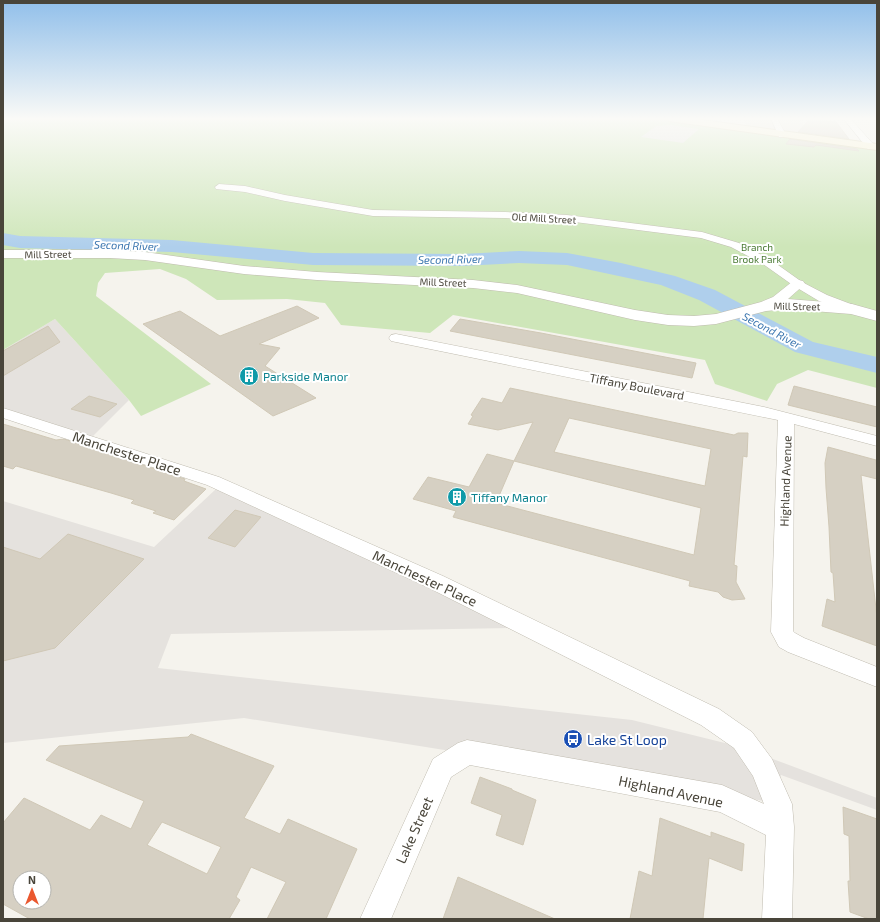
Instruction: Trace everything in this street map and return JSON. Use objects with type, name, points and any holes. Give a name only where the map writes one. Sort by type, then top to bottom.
[{"type":"street","name":"Old Mill Street","points":[[219,187],[245,189],[285,198],[370,212],[553,218],[640,226],[690,233],[715,238],[735,245],[767,262],[798,284],[823,298],[852,310]]},
{"type":"street","name":"Mill Street","points":[[3,254],[110,254],[145,256],[244,270],[302,275],[473,284],[516,289],[634,315],[668,320],[694,321],[716,319],[764,306],[800,305],[852,310],[877,316]]},
{"type":"street","points":[[764,306],[778,300],[798,284]]},
{"type":"street","name":"Tiffany Boulevard","points":[[396,338],[786,417],[877,441]]},
{"type":"street","name":"Manchester Place","points":[[3,413],[213,481],[436,582],[710,717],[743,740],[763,768],[778,804],[780,827]]},
{"type":"street","name":"Highland Avenue","points":[[786,417],[781,628],[783,635],[787,640],[802,648],[877,677]]},
{"type":"street","name":"Highland Avenue","points":[[467,752],[722,799],[780,827]]},
{"type":"street","name":"Lake Street","points":[[375,919],[442,768],[467,752]]},
{"type":"street","points":[[777,919],[780,827]]},
{"type":"shaded area","points":[[55,319],[129,400],[93,436],[3,412],[3,350]]},
{"type":"shaded area","points":[[216,489],[514,628],[171,634],[158,668],[632,720],[741,747],[877,798],[877,810],[781,775],[770,802],[244,718],[3,743],[3,501],[154,547]]},
{"type":"green space","name":"Branch Brook Park","points":[[3,161],[877,161],[877,388],[808,370],[777,384],[767,401],[715,384],[705,360],[453,315],[430,333],[341,325],[325,303],[287,299],[217,300],[186,279],[160,269],[105,273],[98,283],[96,296],[211,384],[141,416],[129,400],[55,319],[3,350]]},
{"type":"building","name":"Parkside Manor","points":[[297,306],[319,318],[259,344],[280,348],[265,366],[316,398],[273,416],[143,324],[180,311],[220,336]]},
{"type":"building","points":[[460,319],[696,363],[692,378],[450,331]]},
{"type":"building","points":[[48,326],[60,342],[3,376],[3,351]]},
{"type":"building","points":[[794,386],[877,407],[877,427],[788,405]]},
{"type":"building","name":"Tiffany Manor","points":[[510,388],[734,435],[738,433],[748,433],[747,457],[743,456],[734,565],[737,566],[736,582],[745,599],[732,600],[723,597],[718,592],[689,586],[690,581],[453,517],[456,511],[413,499],[428,477],[469,487],[487,454],[514,461],[533,422],[498,430],[468,424],[473,416],[471,415],[482,398],[502,403]],"holes":[[[569,418],[711,449],[705,486],[554,452]],[[514,461],[701,508],[694,555],[496,503]]]},
{"type":"building","points":[[89,396],[117,404],[100,417],[71,409]]},
{"type":"building","points":[[3,424],[56,440],[64,439],[185,479],[184,481],[206,489],[174,520],[153,513],[156,511],[131,503],[134,500],[16,466],[13,469],[3,466]]},
{"type":"building","points":[[828,447],[876,460],[877,479],[861,475],[877,618],[877,646],[822,626],[827,599],[835,602],[833,573],[831,572],[826,488],[825,463]]},
{"type":"building","points":[[235,510],[261,517],[235,547],[208,538]]},
{"type":"building","points":[[68,534],[144,559],[55,648],[3,661],[3,547],[40,559]]},
{"type":"building","points":[[191,734],[274,766],[244,818],[280,834],[288,819],[357,849],[326,919],[267,919],[286,882],[251,867],[236,897],[240,900],[229,919],[30,919],[14,910],[52,910],[52,870],[12,870],[12,909],[3,904],[3,823],[24,798],[90,830],[101,815],[131,829],[144,801],[46,760],[59,746],[188,737]],"holes":[[[162,822],[221,847],[207,874],[147,845]]]},
{"type":"building","points":[[480,777],[536,800],[523,845],[496,835],[502,815],[471,803]]},
{"type":"building","points":[[843,807],[877,819],[877,919],[869,919],[850,912],[848,881],[850,881],[849,836],[844,834]]},
{"type":"building","points":[[660,818],[711,837],[711,832],[744,844],[742,871],[709,858],[703,919],[630,919],[639,871],[652,876]]},
{"type":"building","points":[[458,877],[555,919],[443,919]]},
{"type":"waterway","name":"Second River","points":[[3,239],[20,242],[172,246],[313,259],[462,260],[519,257],[567,259],[621,269],[668,280],[707,295],[804,347],[877,365]]},
{"type":"place","name":"Parkside Manor","points":[[249,376]]},
{"type":"place","name":"Tiffany Manor","points":[[457,497]]},
{"type":"place","name":"Lake St Loop","points":[[573,739]]}]
